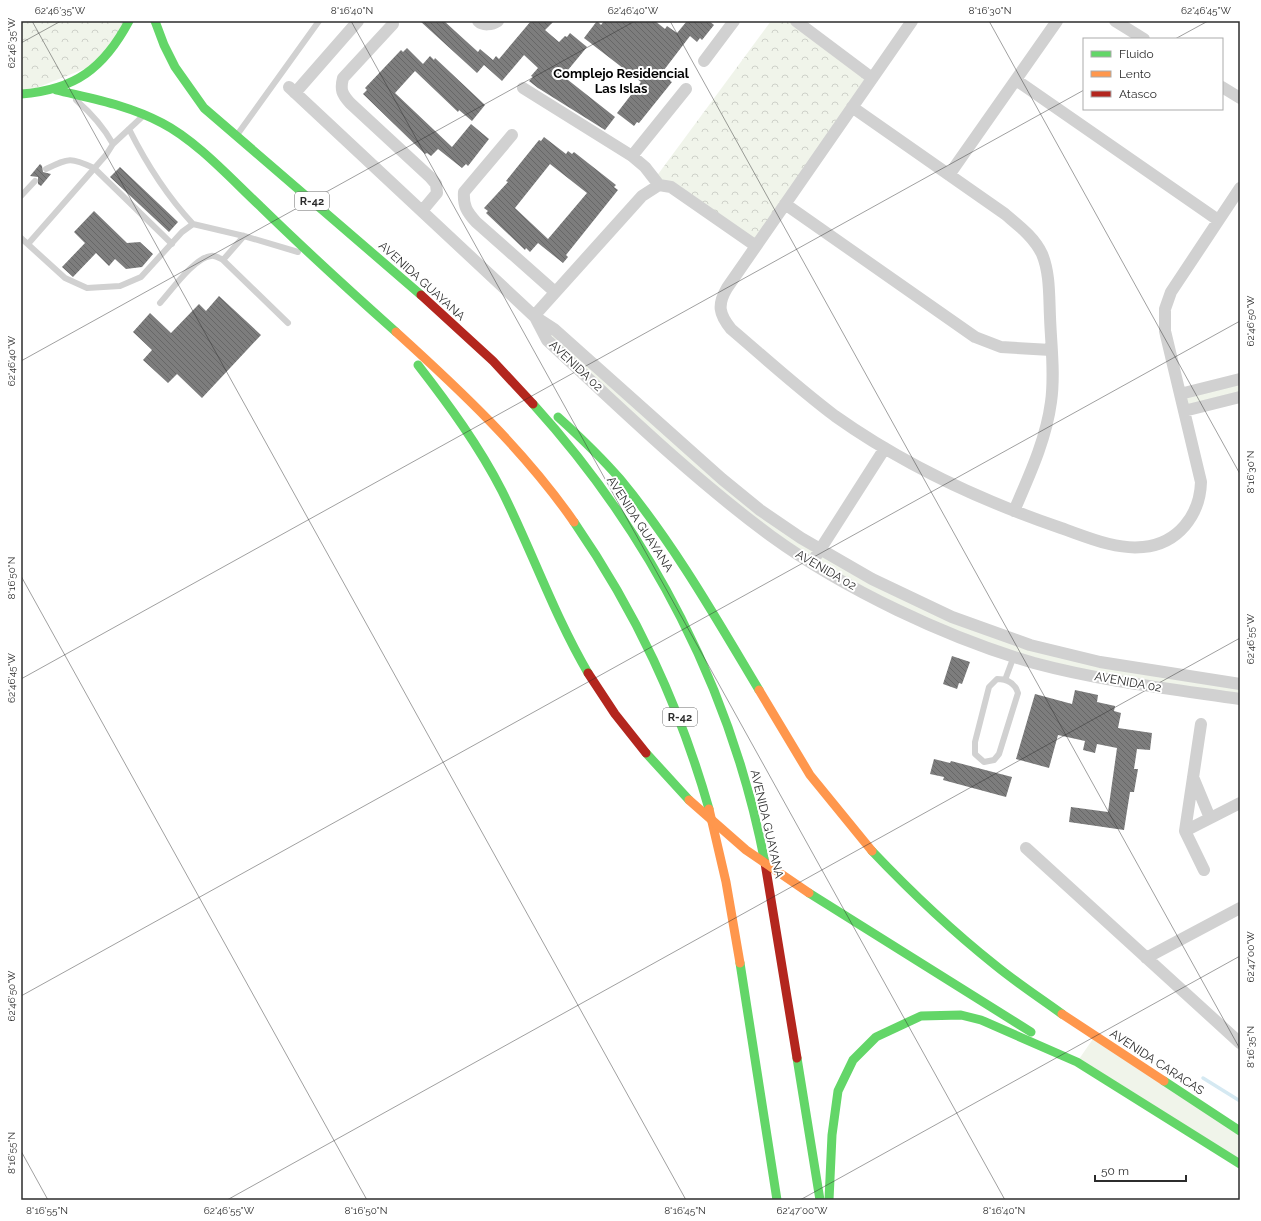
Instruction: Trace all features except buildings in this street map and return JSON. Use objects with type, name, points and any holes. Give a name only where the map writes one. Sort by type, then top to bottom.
[{"type":"main road","name":"R-42","points":[[21,94],[39,94],[56,90],[73,82],[102,62],[114,48],[129,21]]},
{"type":"main road","name":"AVENIDA GUAYANA","points":[[155,21],[167,56],[177,74],[204,108],[412,288],[494,363],[563,436],[631,528],[670,592],[692,635],[721,703],[745,775],[761,842],[820,1200]]},
{"type":"main road","name":"R-42","points":[[56,90],[124,105],[165,124],[182,135],[239,185],[310,255],[493,424],[545,484],[586,539],[614,581],[658,665],[681,720],[698,769],[724,869],[777,1200]]},
{"type":"main road","points":[[388,326],[442,395],[485,460],[514,518],[578,656],[601,693],[640,747],[689,800],[744,848],[809,893],[950,980],[1240,1164]]},
{"type":"main road","name":"AVENIDA CARACAS","points":[[494,363],[573,429],[607,464],[635,497],[677,556],[810,774],[853,829],[916,896],[986,958],[1062,1014],[1240,1131]]},
{"type":"main road","points":[[829,1200],[832,1135],[838,1091],[852,1060],[876,1037],[921,1016],[960,1015],[981,1020],[1077,1062]]},
{"type":"street","points":[[358,21],[292,90],[534,316],[642,196],[659,185],[671,187],[756,246]]},
{"type":"street","points":[[478,21],[487,24],[494,24],[498,21]]},
{"type":"street","points":[[704,61],[734,21]]},
{"type":"street","points":[[796,21],[872,78]]},
{"type":"street","points":[[912,21],[722,296],[720,309],[724,320],[731,329],[811,397],[836,416],[886,448],[959,487],[1014,511],[1074,533],[1122,547],[1144,547],[1168,539],[1190,521],[1201,495],[1201,482],[1199,468],[1165,331],[1164,319],[1167,301],[1183,271],[1240,188]]},
{"type":"street","points":[[949,175],[1057,21]]},
{"type":"street","points":[[1115,21],[1142,38]]},
{"type":"street","points":[[393,24],[343,78],[340,87],[342,95],[418,164],[436,184],[437,193],[422,211]]},
{"type":"street","points":[[1016,80],[1218,220]]},
{"type":"street","points":[[523,88],[632,156],[645,167],[659,185]]},
{"type":"street","points":[[1223,88],[1240,98]]},
{"type":"street","points":[[632,156],[686,89]]},
{"type":"street","points":[[21,99],[39,94]]},
{"type":"street","points":[[852,107],[1020,226],[1036,244],[1046,266],[1053,383],[1049,416],[1031,472],[1014,511]]},
{"type":"street","points":[[512,135],[464,192],[463,202],[466,211],[476,222],[555,292]]},
{"type":"street","points":[[785,204],[975,337],[1001,346],[1052,350]]},
{"type":"street","name":"AVENIDA 02","points":[[534,316],[554,329],[745,497],[780,524],[820,549],[905,596],[982,629],[1030,645],[1076,657],[1240,684]]},
{"type":"street","name":"AVENIDA 02","points":[[534,316],[547,340],[667,449],[745,516],[772,537],[812,562],[904,613],[944,631],[1014,656],[1052,667],[1140,685],[1240,699]]},
{"type":"street","points":[[1180,394],[1240,379]]},
{"type":"street","points":[[1184,411],[1240,397]]},
{"type":"street","points":[[812,562],[886,448]]},
{"type":"street","points":[[1140,685],[1143,669]]},
{"type":"street","points":[[1201,724],[1185,831],[1204,870]]},
{"type":"street","points":[[1193,777],[1210,818]]},
{"type":"street","points":[[1185,831],[1240,803]]},
{"type":"street","points":[[1026,848],[1240,1043]]},
{"type":"street","points":[[1146,958],[1240,908]]},
{"type":"lane","points":[[236,136],[319,21]]},
{"type":"lane","points":[[69,93],[94,116],[105,129],[113,144]]},
{"type":"lane","points":[[28,244],[106,155],[113,144],[144,114]]},
{"type":"lane","points":[[129,129],[157,181],[172,202],[193,224],[244,236],[310,255]]},
{"type":"lane","points":[[46,169],[66,159],[79,161],[94,168],[172,244]]},
{"type":"lane","points":[[21,196],[35,181]]},
{"type":"lane","points":[[21,238],[65,278],[87,288],[120,286],[141,277],[182,232],[193,224]]},
{"type":"lane","points":[[223,260],[244,236]]},
{"type":"lane","points":[[160,303],[200,260],[212,255],[223,260],[288,323]]},
{"type":"lane","points":[[1005,680],[1014,656]]},
{"type":"lane","points":[[997,679],[1005,680],[1016,688],[1018,693],[1017,699],[999,754],[994,760],[984,762],[979,759],[974,748],[989,687],[997,679]]},
{"type":"green space","points":[[21,21],[129,21],[102,62],[21,94]]},
{"type":"green space","points":[[771,21],[796,21],[872,78],[756,246],[671,187],[642,196]]},
{"type":"green space","points":[[554,329],[722,479],[872,579],[1030,645],[1240,684],[1240,699],[1115,681],[944,631],[772,537],[547,340]]},
{"type":"green space","points":[[1240,379],[1240,397],[1184,411],[1180,394]]},
{"type":"green space","points":[[1095,1036],[1240,1131],[1240,1164],[1077,1062]]},
{"type":"waterway","points":[[1203,1078],[1240,1101]]},
{"type":"traffic: fast","points":[[21,94],[57,88],[86,74],[109,52],[129,21]]},
{"type":"traffic: fast","points":[[155,21],[164,45],[175,67],[204,108],[421,295]]},
{"type":"traffic: fast","points":[[56,90],[123,107],[162,123],[188,140],[201,150],[311,255],[396,332]]},
{"type":"traffic: fast","points":[[418,365],[463,426],[493,474],[513,514],[564,629],[588,673]]},
{"type":"traffic: fast","points":[[533,404],[575,454],[614,506],[650,561],[681,618],[708,676],[731,737],[750,799],[765,863]]},
{"type":"traffic: fast","points":[[558,417],[605,463],[640,504],[694,582],[759,690]]},
{"type":"traffic: fast","points":[[574,522],[617,590],[654,660],[684,733],[709,809]]},
{"type":"traffic: fast","points":[[646,753],[689,800]]},
{"type":"traffic: fast","points":[[872,851],[916,896],[963,938],[1003,972],[1062,1014]]},
{"type":"traffic: fast","points":[[809,893],[1031,1032]]},
{"type":"traffic: fast","points":[[740,963],[777,1200]]},
{"type":"traffic: fast","points":[[829,1200],[832,1135],[838,1091],[853,1060],[876,1037],[921,1016],[961,1015],[981,1020],[1077,1062]]},
{"type":"traffic: fast","points":[[797,1058],[820,1200]]},
{"type":"traffic: fast","points":[[1077,1062],[1240,1164]]},
{"type":"traffic: fast","points":[[1164,1081],[1240,1131]]},
{"type":"traffic: slow","points":[[396,332],[491,422],[535,471],[574,522]]},
{"type":"traffic: slow","points":[[759,690],[810,775],[872,851]]},
{"type":"traffic: slow","points":[[689,800],[746,850],[809,893]]},
{"type":"traffic: slow","points":[[709,809],[726,882],[740,963]]},
{"type":"traffic: slow","points":[[1062,1014],[1164,1081]]},
{"type":"traffic: jam","points":[[421,295],[493,361],[533,404]]},
{"type":"traffic: jam","points":[[588,673],[615,714],[646,753]]},
{"type":"traffic: jam","points":[[765,863],[797,1058]]},
{"type":"district","name":"Complejo Residencial Las Islas","points":[[621,80]]}]
